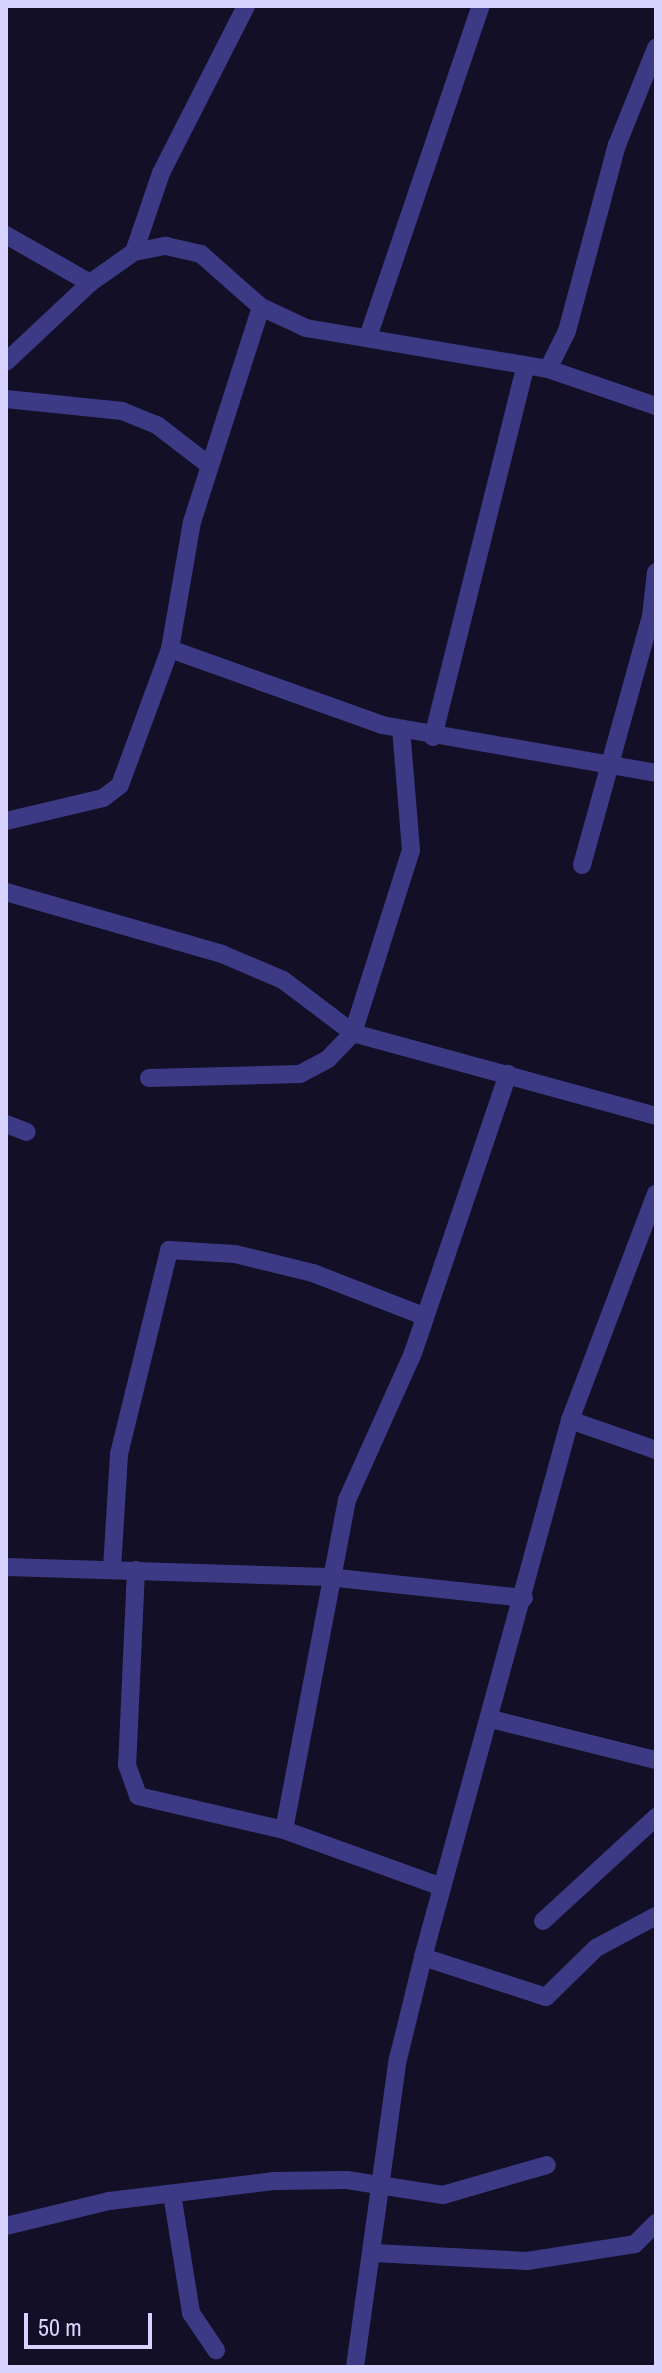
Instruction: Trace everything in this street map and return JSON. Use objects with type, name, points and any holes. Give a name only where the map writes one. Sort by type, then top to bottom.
[{"type":"street","points":[[134,252],[161,173],[246,6]]},
{"type":"street","points":[[368,337],[481,6]]},
{"type":"street","points":[[548,369],[567,331],[617,145],[656,48]]},
{"type":"street","points":[[6,235],[90,283]]},
{"type":"street","points":[[6,362],[90,283],[134,252],[166,246],[201,254],[261,307],[306,328],[548,369],[656,406]]},
{"type":"street","points":[[6,821],[103,798],[120,785],[170,649],[209,465],[261,307]]},
{"type":"street","points":[[433,737],[526,365]]},
{"type":"street","points":[[6,399],[122,411],[157,425],[209,465]]},
{"type":"street","points":[[582,865],[651,616],[656,572]]},
{"type":"street","points":[[170,649],[401,729],[433,737],[610,762],[656,773]]},
{"type":"street","points":[[149,1078],[300,1074],[328,1059],[353,1033],[411,850],[401,729]]},
{"type":"street","points":[[6,892],[222,954],[283,980],[353,1033],[656,1116]]},
{"type":"street","points":[[284,1830],[318,1677],[328,1577],[347,1500],[424,1316],[508,1074]]},
{"type":"street","points":[[6,1124],[27,1132]]},
{"type":"street","points":[[355,2367],[374,2253],[398,2059],[423,1957],[491,1719],[570,1420],[656,1194]]},
{"type":"street","points":[[112,1569],[119,1454],[169,1250],[235,1254],[313,1273],[424,1316]]},
{"type":"street","points":[[570,1420],[656,1450]]},
{"type":"street","points":[[6,1567],[328,1577],[524,1598]]},
{"type":"street","points":[[136,1570],[127,1765],[138,1796],[284,1830],[442,1887]]},
{"type":"street","points":[[491,1719],[656,1760]]},
{"type":"street","points":[[543,1921],[656,1817]]},
{"type":"street","points":[[423,1957],[546,1997],[596,1948],[656,1916]]},
{"type":"street","points":[[6,2226],[172,2194],[274,2181],[381,2185],[443,2195],[547,2165]]},
{"type":"street","points":[[172,2194],[191,2313],[216,2350]]},
{"type":"street","points":[[374,2253],[527,2261],[635,2244],[656,2223]]}]
